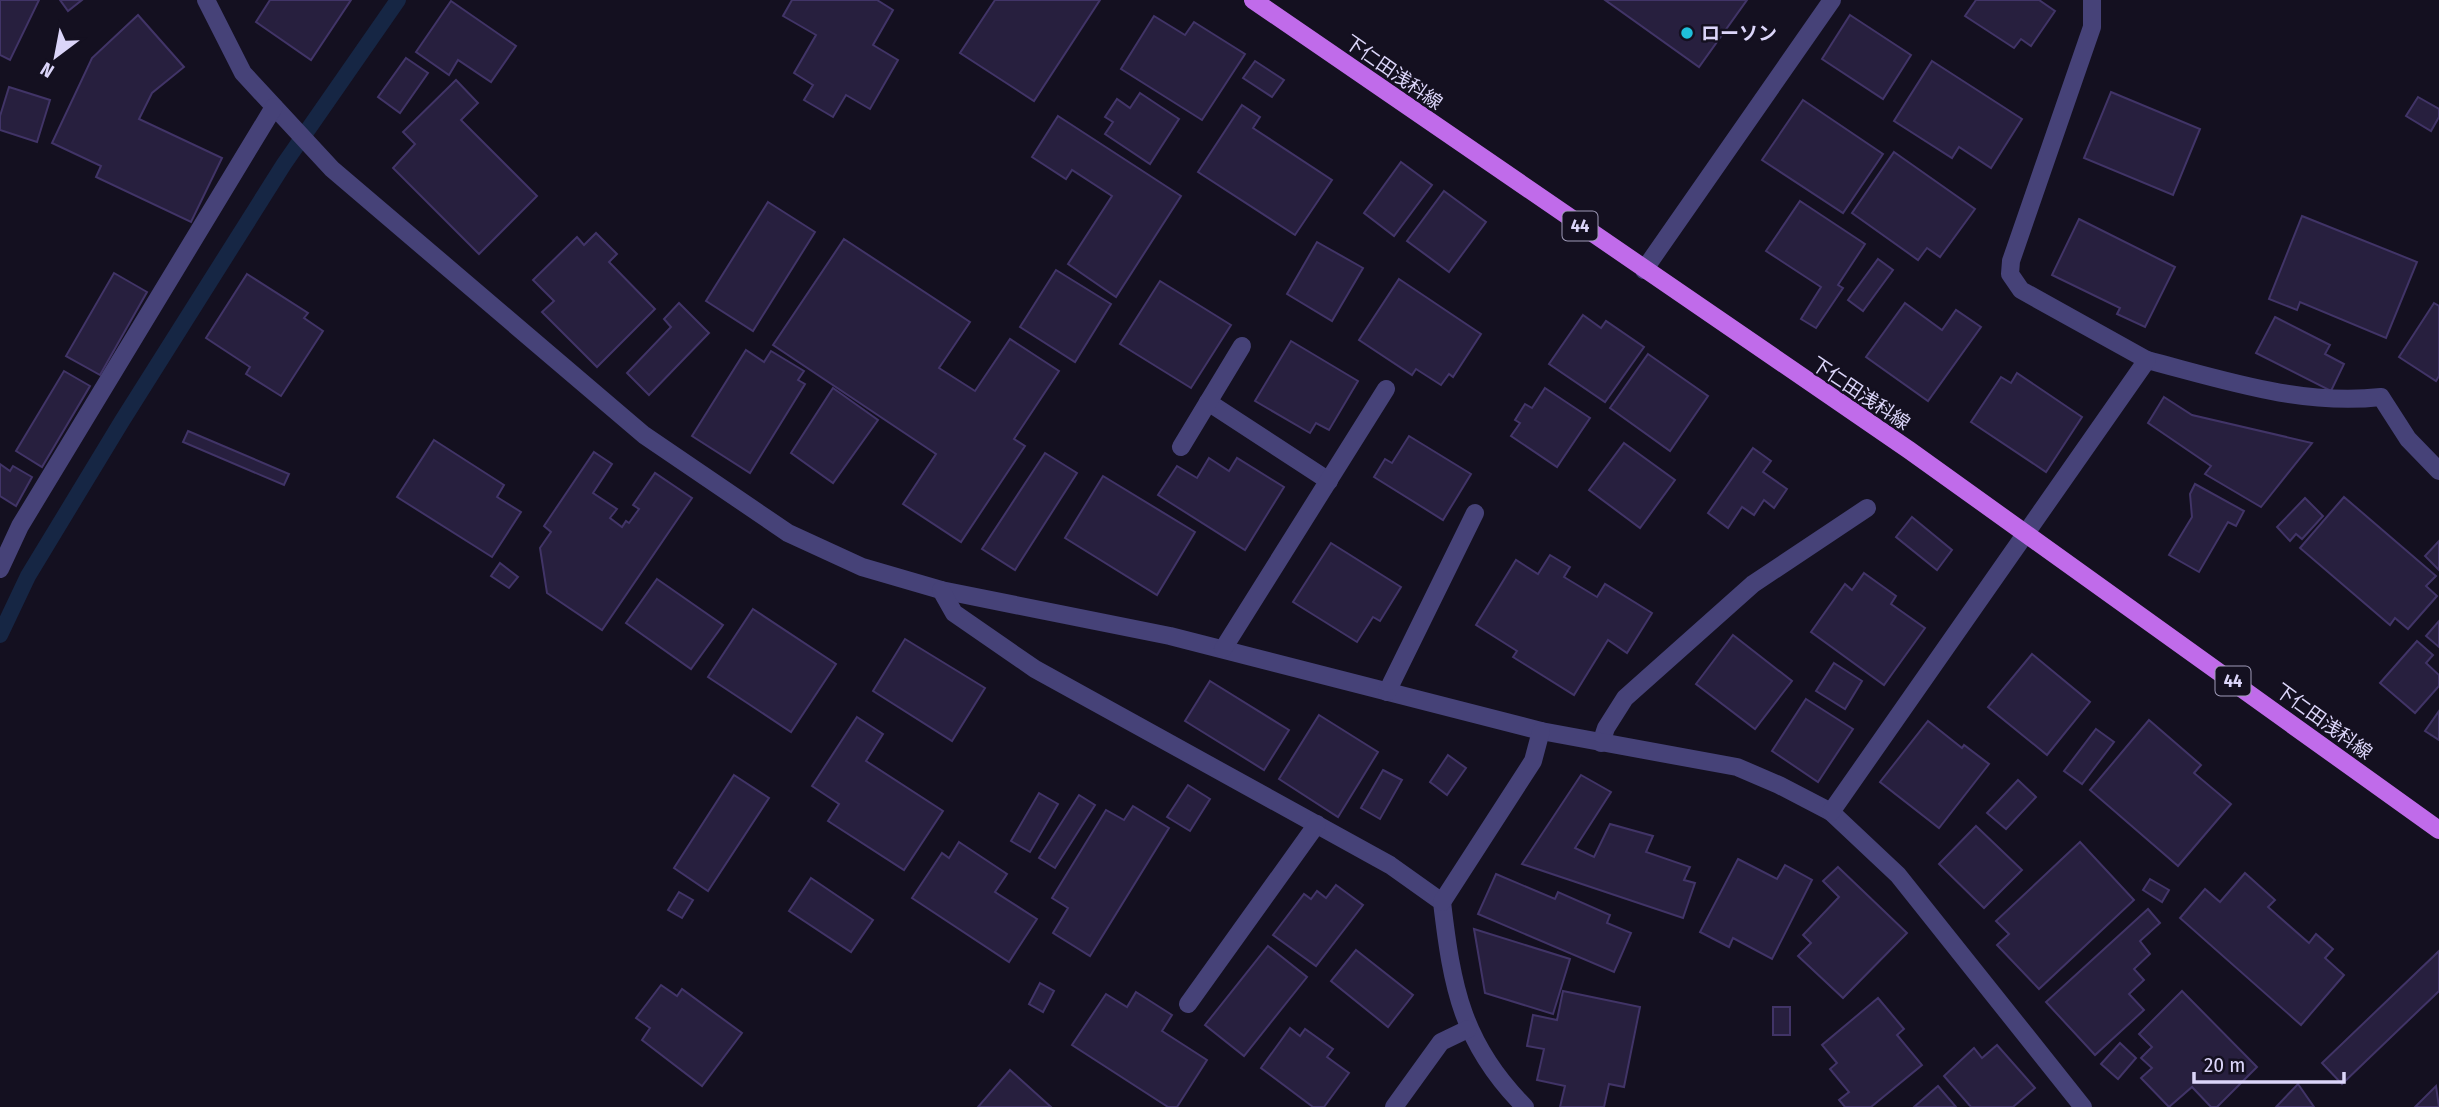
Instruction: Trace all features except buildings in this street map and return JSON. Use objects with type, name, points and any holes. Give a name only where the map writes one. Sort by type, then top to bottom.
[{"type":"main road","name":"下仁田浅科線","points":[[1253,0],[2026,533],[2439,830]]},
{"type":"street","points":[[206,0],[243,73],[332,169],[644,435],[788,533],[862,567],[941,590],[1170,636],[1541,731],[1737,767],[1831,812],[1898,875],[2083,1107]]},
{"type":"street","points":[[1644,270],[1832,0]]},
{"type":"street","points":[[2092,0],[2092,27],[2011,261],[2010,274],[2021,290],[2147,360],[2256,388],[2311,398],[2352,400],[2381,397],[2408,439],[2439,471]]},
{"type":"street","points":[[0,569],[20,526],[278,113]]},
{"type":"street","points":[[1181,447],[1242,346]]},
{"type":"street","points":[[1831,812],[2147,360]]},
{"type":"street","points":[[1223,649],[1386,389]]},
{"type":"street","points":[[1208,402],[1329,481]]},
{"type":"street","points":[[1601,743],[1606,728],[1625,698],[1743,593],[1867,508]]},
{"type":"street","points":[[1387,692],[1475,513]]},
{"type":"street","points":[[941,590],[954,613],[1035,669],[1390,865],[1443,902]]},
{"type":"street","points":[[1525,1107],[1468,1029],[1450,974],[1443,902],[1533,761],[1541,731]]},
{"type":"street","points":[[1188,1004],[1317,824]]},
{"type":"street","points":[[1394,1107],[1441,1042],[1468,1029]]},
{"type":"waterway","points":[[0,635],[28,576],[122,421],[284,164],[398,0]]},
{"type":"place","name":"ローソン","points":[[1687,33]]}]
